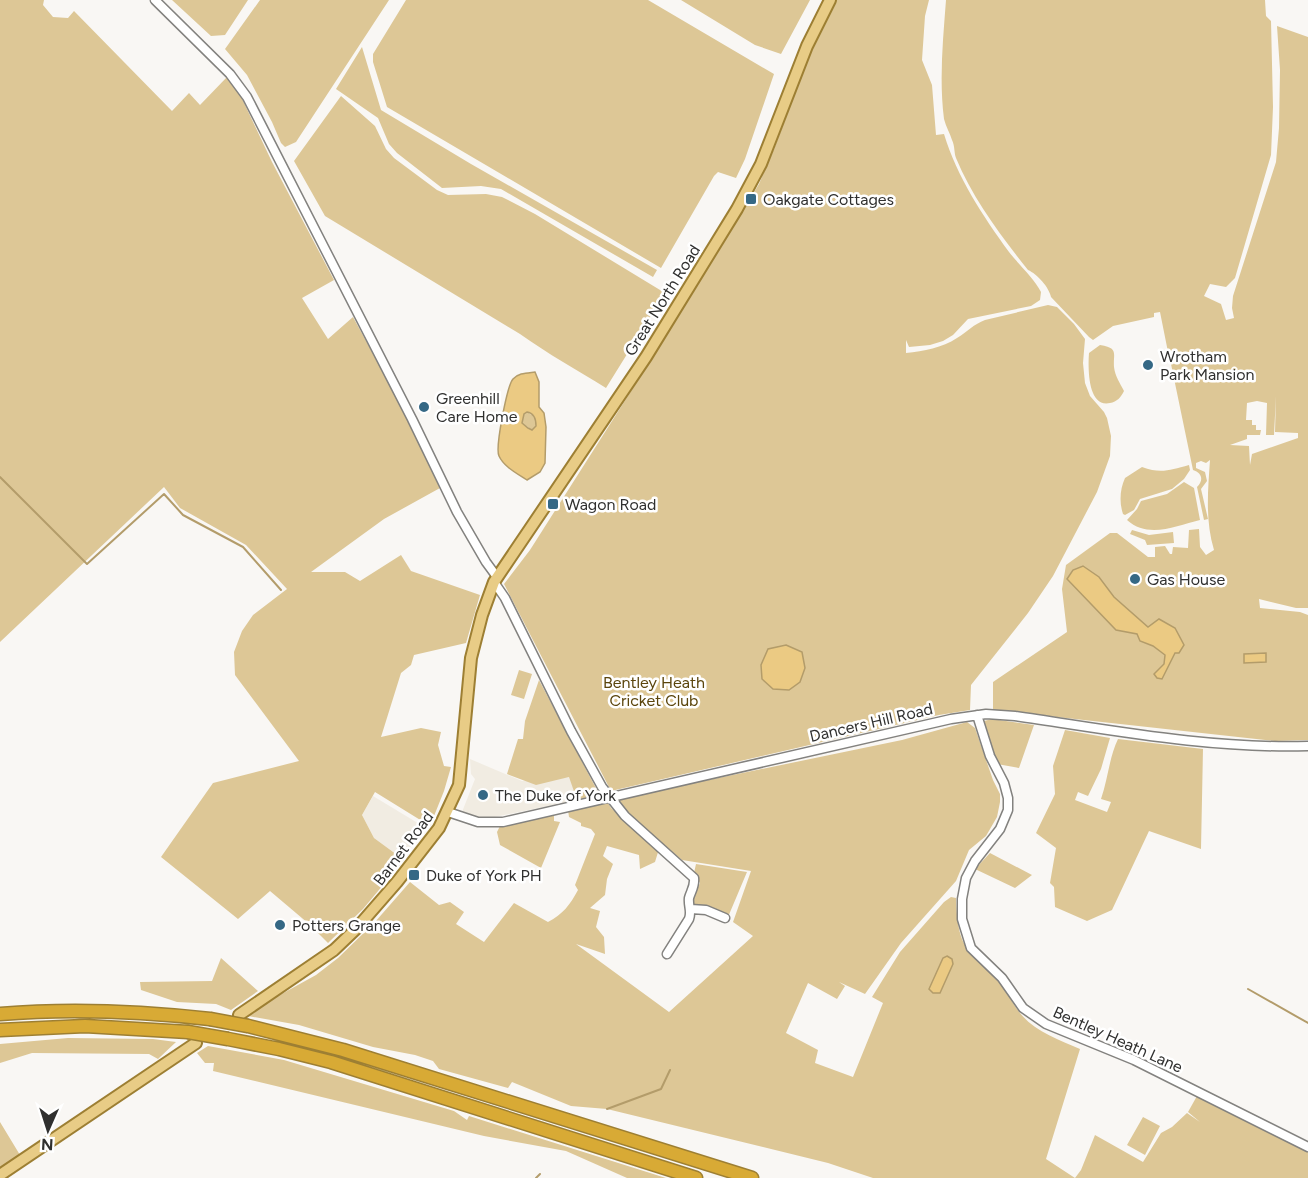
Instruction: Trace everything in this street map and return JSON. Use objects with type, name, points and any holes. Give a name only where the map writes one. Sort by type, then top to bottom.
[{"type":"highway","points":[[0,1014],[82,1010],[120,1011],[210,1019],[248,1026],[303,1038],[354,1053],[752,1178]]},
{"type":"highway","points":[[0,1030],[85,1026],[188,1032],[279,1049],[330,1062],[696,1178]]},
{"type":"main road","name":"Great North Road","points":[[488,599],[496,580],[646,357],[737,209],[761,164],[807,46],[830,0]]},
{"type":"main road","name":"Barnet Road","points":[[239,1014],[322,959],[356,929],[413,863],[448,812],[462,771],[471,658],[488,599]]},
{"type":"main road","points":[[0,1175],[196,1043]]},
{"type":"street","points":[[155,0],[230,74],[247,96],[457,512],[496,580],[572,730],[609,797],[618,809],[695,881],[689,900],[690,919],[667,954]]},
{"type":"street","name":"Dancers Hill Road","points":[[448,812],[478,822],[494,823],[977,715],[1015,716],[1198,742],[1308,746]]},
{"type":"street","name":"Bentley Heath Lane","points":[[977,715],[990,756],[1004,783],[1008,810],[1000,829],[975,861],[966,878],[962,899],[962,919],[970,948],[1002,978],[1023,1008],[1046,1024],[1134,1060],[1308,1147]]},
{"type":"street","points":[[691,909],[706,910],[725,918]]},
{"type":"shaded area","points":[[535,372],[539,382],[539,407],[544,413],[546,427],[545,463],[540,472],[527,480],[504,464],[498,451],[502,417],[513,379]],"holes":[[[529,413],[536,421],[536,426],[532,430],[522,423],[524,414]]]},
{"type":"shaded area","points":[[1083,566],[1099,577],[1114,597],[1148,627],[1159,619],[1175,628],[1184,645],[1179,653],[1175,653],[1162,679],[1157,678],[1154,674],[1164,664],[1165,655],[1153,646],[1140,641],[1137,634],[1116,630],[1067,579],[1073,570]]},
{"type":"shaded area","points":[[786,645],[802,652],[805,668],[800,682],[789,690],[773,689],[762,679],[761,665],[768,649]]},
{"type":"shaded area","points":[[1266,653],[1266,662],[1244,663],[1244,654]]},
{"type":"shaded area","points":[[470,759],[522,781],[570,777],[577,800],[485,819],[462,812],[475,779],[471,774]]},
{"type":"shaded area","points":[[373,796],[421,825],[404,860],[374,838],[362,815]]},
{"type":"shaded area","points":[[947,956],[952,959],[953,964],[940,993],[933,993],[929,989],[943,958]]},
{"type":"green space","points":[[0,0],[44,0],[43,5],[53,17],[68,18],[74,11],[172,111],[189,93],[200,105],[227,77],[237,88],[272,162],[334,280],[302,298],[328,339],[353,317],[396,396],[440,488],[384,519],[311,572],[345,572],[360,581],[401,555],[411,571],[480,595],[466,643],[414,655],[411,665],[401,673],[381,737],[421,728],[441,732],[438,745],[444,766],[451,767],[430,826],[375,792],[362,815],[374,838],[404,860],[363,909],[328,943],[270,891],[238,919],[161,857],[213,783],[299,761],[235,675],[234,652],[242,631],[253,615],[287,589],[246,545],[180,508],[164,487],[0,642]]},
{"type":"green space","points":[[172,0],[248,0],[225,35],[211,36]]},
{"type":"green space","points":[[260,0],[389,0],[296,142],[285,147],[247,75],[225,49]]},
{"type":"green space","points":[[406,0],[648,0],[774,74],[745,159],[736,178],[718,172],[714,176],[661,268],[387,107],[373,62],[373,54]]},
{"type":"green space","points":[[681,0],[810,0],[781,54],[755,45]]},
{"type":"green space","name":"Bentley Heath Cricket Club","points":[[834,0],[929,0],[925,16],[922,60],[932,85],[936,135],[944,134],[963,181],[980,210],[1009,252],[1041,292],[1040,300],[1031,306],[968,319],[953,335],[943,341],[909,347],[906,340],[906,353],[939,347],[985,320],[1048,305],[1057,307],[1085,339],[1083,363],[1085,383],[1090,396],[1107,418],[1111,436],[1110,456],[1097,492],[1053,576],[1028,613],[971,685],[970,710],[939,715],[611,791],[504,584],[530,550],[675,322],[759,184],[812,48]]},
{"type":"green space","points":[[946,0],[1265,0],[1266,16],[1271,21],[1273,107],[1271,155],[1235,278],[1226,287],[1210,284],[1204,296],[1221,304],[1226,320],[1234,318],[1233,296],[1276,162],[1280,70],[1277,26],[1308,37],[1308,608],[1296,608],[1259,599],[1260,608],[1300,612],[1308,615],[1308,740],[1275,741],[993,710],[993,682],[1067,632],[1062,589],[1066,565],[1110,533],[1117,533],[1148,557],[1155,557],[1155,547],[1165,546],[1170,554],[1172,554],[1173,547],[1188,548],[1189,530],[1199,529],[1200,547],[1206,555],[1214,550],[1208,516],[1210,460],[1206,463],[1201,461],[1196,463],[1196,468],[1205,472],[1207,481],[1201,489],[1208,519],[1204,520],[1197,487],[1201,482],[1201,477],[1193,470],[1171,364],[1176,363],[1175,357],[1169,357],[1160,312],[1154,313],[1154,317],[1113,326],[1093,340],[1051,297],[1042,281],[1028,270],[979,202],[956,158],[953,142],[944,119],[942,75]],"holes":[[[1276,396],[1275,432],[1298,433],[1298,438],[1252,454],[1250,465],[1249,446],[1230,445],[1247,439],[1247,435],[1260,435],[1261,430],[1256,430],[1256,425],[1252,425],[1252,420],[1246,420],[1247,403],[1257,401],[1267,403],[1266,435],[1274,435]]]},
{"type":"green space","points":[[362,47],[381,110],[657,270],[653,277],[501,189],[481,186],[442,188],[397,153],[389,144],[378,118],[336,89]]},
{"type":"green space","points":[[341,96],[375,126],[386,149],[394,158],[437,190],[448,195],[486,194],[502,197],[535,214],[665,293],[606,388],[325,216],[294,161]]},
{"type":"green space","points":[[1100,345],[1114,352],[1115,370],[1124,391],[1115,402],[1102,403],[1093,393],[1090,385],[1089,353]]},
{"type":"green space","points":[[527,412],[535,417],[536,426],[532,430],[522,423],[524,414]]},
{"type":"green space","points":[[1189,465],[1190,470],[1184,479],[1172,489],[1140,499],[1134,510],[1123,514],[1121,496],[1125,478],[1142,467],[1160,471]]},
{"type":"green space","points":[[1184,482],[1194,488],[1200,520],[1172,528],[1153,530],[1135,526],[1127,520],[1141,501],[1167,494]]},
{"type":"green space","points":[[1132,530],[1149,535],[1173,532],[1174,543],[1147,545],[1145,540],[1130,534]]},
{"type":"green space","points":[[519,670],[532,674],[524,699],[511,695]]},
{"type":"green space","points":[[539,680],[599,794],[577,800],[569,777],[536,785],[507,774],[518,739],[523,739],[525,721]]},
{"type":"green space","points":[[992,719],[1034,725],[1019,768],[997,764],[984,728],[984,721]]},
{"type":"green space","points":[[967,722],[975,728],[1000,794],[997,817],[986,836],[969,850],[956,881],[901,943],[865,994],[839,982],[845,986],[837,999],[808,983],[786,1033],[818,1050],[815,1063],[853,1077],[883,1003],[872,997],[900,952],[944,902],[951,897],[956,898],[959,928],[971,954],[1002,986],[1020,1013],[1032,1025],[1080,1049],[1046,1159],[1075,1178],[873,1178],[828,1163],[607,1109],[571,1106],[512,1082],[508,1088],[439,1069],[433,1061],[415,1055],[373,1047],[299,1025],[248,1016],[316,975],[338,958],[375,922],[410,882],[439,905],[450,902],[464,912],[456,924],[484,942],[514,903],[548,922],[566,909],[578,890],[575,885],[595,834],[591,829],[581,826],[581,823],[569,817],[568,810],[607,801],[611,808],[659,849],[655,862],[640,869],[639,855],[607,846],[603,856],[613,864],[607,879],[605,895],[590,908],[600,911],[596,927],[604,937],[605,954],[576,944],[669,1012],[753,936],[733,922],[751,871],[682,860],[621,808],[617,799],[902,740]]},
{"type":"green space","points":[[1065,730],[1110,738],[1101,769],[1088,796],[1078,792],[1075,800],[1107,812],[1111,802],[1101,799],[1118,739],[1203,749],[1201,849],[1149,831],[1112,910],[1087,921],[1055,907],[1054,887],[1050,883],[1056,848],[1036,833],[1055,794],[1053,766]]},
{"type":"green space","points":[[561,813],[554,815],[554,821],[560,822],[541,868],[500,845],[497,832],[500,826]]},
{"type":"green space","points":[[990,853],[1032,875],[1015,888],[975,869]]},
{"type":"green space","points":[[696,864],[747,872],[728,917],[693,904],[692,899],[700,883],[694,873]]},
{"type":"green space","points":[[221,958],[258,991],[231,1010],[216,1004],[177,1002],[141,990],[140,982],[212,981]]},
{"type":"green space","points":[[68,1038],[153,1039],[176,1042],[158,1059],[149,1054],[32,1053],[0,1063],[0,1044]]},
{"type":"green space","points":[[208,1046],[284,1060],[454,1111],[467,1120],[469,1116],[666,1178],[627,1178],[566,1151],[484,1136],[213,1071],[214,1063],[205,1063],[197,1053]]},
{"type":"green space","points":[[1197,1096],[1308,1151],[1308,1178],[1075,1178],[1081,1170],[1095,1135],[1143,1162],[1161,1133],[1172,1127],[1187,1113],[1200,1122],[1188,1112]]},
{"type":"green space","points":[[1143,1117],[1160,1126],[1145,1155],[1127,1145]]},
{"type":"green space","points":[[0,1122],[20,1155],[0,1170]]},
{"type":"waterway","points":[[0,477],[87,564],[164,494],[183,515],[243,547],[281,590]]},
{"type":"waterway","points":[[1248,989],[1308,1023]]},
{"type":"waterway","points":[[607,1109],[661,1089],[670,1070]]},
{"type":"waterway","points":[[536,1178],[540,1174]]},
{"type":"place","name":"Oakgate Cottages","points":[[751,199]]},
{"type":"place","name":"Wrotham Park Mansion","points":[[1148,365]]},
{"type":"place","name":"Greenhill Care Home","points":[[424,407]]},
{"type":"place","name":"Wagon Road","points":[[553,504]]},
{"type":"place","name":"Gas House","points":[[1135,579]]},
{"type":"place","name":"The Duke of York","points":[[483,795]]},
{"type":"place","name":"Duke of York PH","points":[[414,875]]},
{"type":"place","name":"Potters Grange","points":[[280,925]]}]
